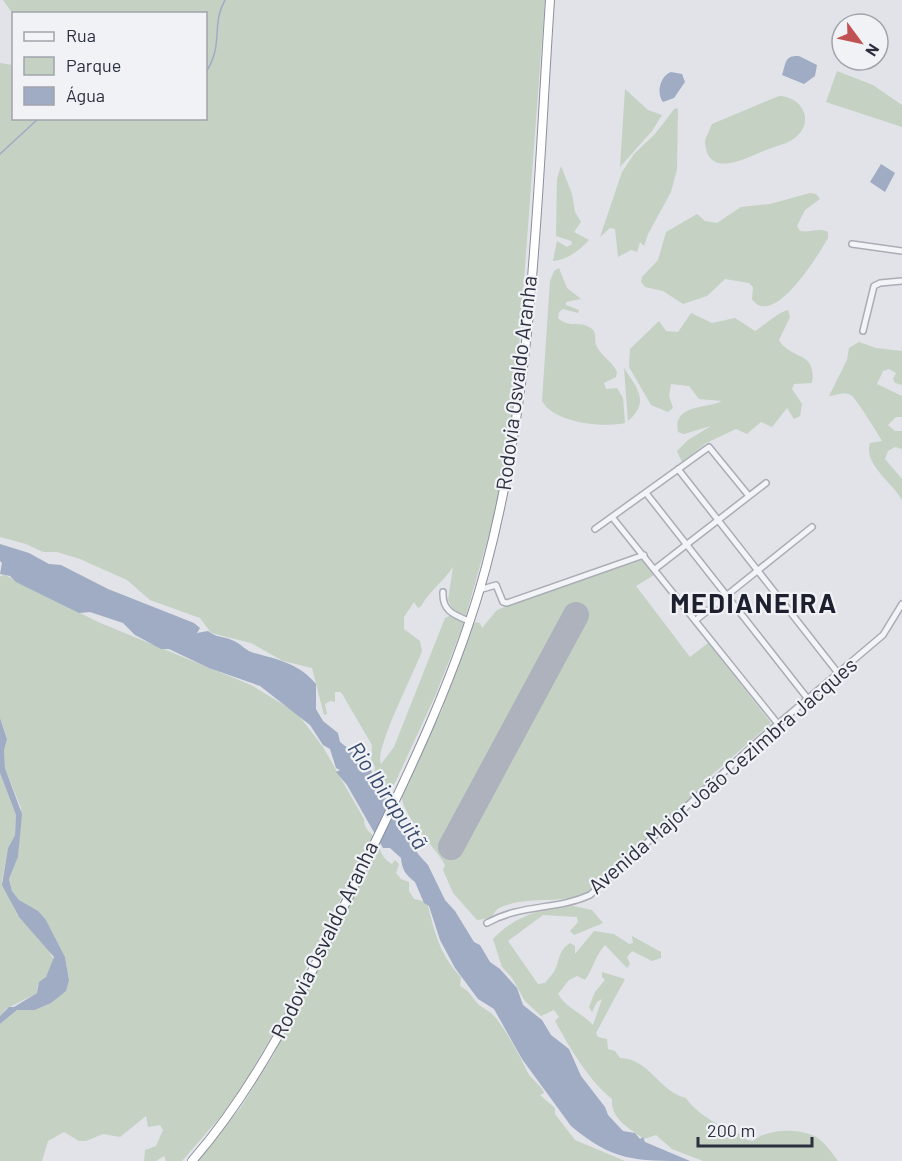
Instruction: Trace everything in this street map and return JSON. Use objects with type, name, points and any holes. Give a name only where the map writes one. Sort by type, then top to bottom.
[{"type":"highway","name":"Rodovia Osvaldo Aranha","points":[[192,1161],[232,1111],[272,1047],[351,892],[439,703],[479,590],[500,509],[522,376],[550,0]]},
{"type":"street","points":[[852,244],[902,251]]},
{"type":"street","points":[[863,331],[874,286],[880,283],[902,281]]},
{"type":"street","points":[[595,529],[709,447],[749,496]]},
{"type":"street","points":[[678,469],[757,573],[838,673]]},
{"type":"street","points":[[655,569],[766,483]]},
{"type":"street","points":[[646,493],[808,699]]},
{"type":"street","points":[[612,517],[778,724]]},
{"type":"street","points":[[696,620],[757,573],[812,526]]},
{"type":"street","points":[[479,590],[496,585],[503,602],[507,603],[644,555]]},
{"type":"street","points":[[442,592],[446,609],[453,615],[469,621]]},
{"type":"street","name":"Avenida Major João Cezimbra Jacques","points":[[487,923],[513,911],[579,900],[590,895],[778,724],[883,635],[902,604]]},
{"type":"green space","points":[[3,0],[545,0],[518,360],[520,367],[509,447],[494,517],[466,615],[454,611],[448,600],[453,567],[421,606],[418,608],[414,602],[404,617],[404,629],[420,641],[422,651],[383,743],[381,764],[394,747],[445,618],[451,615],[464,623],[436,694],[394,785],[382,788],[374,775],[375,767],[371,762],[372,745],[341,692],[335,692],[335,702],[330,701],[325,704],[327,714],[324,715],[312,668],[283,661],[251,643],[211,633],[200,618],[150,600],[127,580],[80,559],[57,552],[43,552],[26,544],[0,537],[0,63],[12,65],[12,120],[207,120],[207,12],[12,13]]},
{"type":"green space","points":[[837,72],[840,72],[873,85],[902,105],[902,127],[826,102]]},
{"type":"green space","points":[[625,89],[648,110],[662,115],[652,131],[620,167]]},
{"type":"green space","points":[[779,96],[793,100],[805,115],[803,127],[796,137],[784,144],[738,161],[719,163],[712,160],[707,152],[705,140],[712,124]]},
{"type":"green space","points":[[675,108],[678,109],[677,169],[671,192],[644,246],[640,242],[637,252],[631,250],[618,257],[615,229],[610,228],[600,237],[622,172],[634,154],[655,134]]},
{"type":"green space","points":[[561,166],[572,194],[575,212],[581,222],[574,232],[589,240],[573,254],[553,261],[557,241],[567,247],[572,244],[571,241],[556,236],[557,179]]},
{"type":"green space","points":[[810,193],[816,194],[820,199],[805,210],[797,226],[800,231],[828,232],[828,238],[806,273],[783,298],[771,305],[761,306],[752,299],[753,287],[749,283],[725,279],[707,296],[683,304],[663,291],[645,287],[641,282],[642,277],[658,260],[666,232],[697,214],[705,221],[717,223],[741,207],[770,204]]},
{"type":"green space","points":[[559,268],[567,288],[581,299],[566,302],[566,305],[579,310],[578,313],[563,309],[559,312],[558,318],[566,323],[585,325],[594,331],[597,347],[617,372],[616,377],[604,383],[606,389],[617,388],[623,398],[625,423],[604,425],[568,419],[548,408],[542,401],[550,281],[554,271]]},
{"type":"green space","points":[[788,310],[790,317],[779,340],[784,347],[807,360],[813,373],[812,383],[794,384],[792,389],[802,404],[800,416],[794,419],[787,408],[772,427],[761,422],[747,434],[736,429],[706,443],[682,462],[677,451],[688,440],[711,426],[684,434],[678,432],[680,416],[692,409],[722,401],[699,399],[689,386],[671,384],[669,396],[673,408],[668,412],[651,405],[629,367],[630,349],[659,321],[666,331],[678,332],[691,313],[712,323],[735,318],[755,331]]},
{"type":"green space","points":[[859,342],[876,348],[902,351],[902,385],[895,383],[893,379],[896,373],[889,369],[883,371],[877,384],[902,396],[902,417],[896,417],[888,425],[895,431],[902,431],[902,449],[895,447],[888,451],[885,459],[902,479],[902,500],[871,458],[870,443],[882,441],[858,403],[846,393],[829,396],[847,360],[849,348]]},
{"type":"green space","points":[[624,368],[637,388],[640,400],[635,414],[628,421]]},
{"type":"green space","points":[[642,560],[654,575],[636,586],[690,657],[708,643],[771,723],[707,779],[708,782],[590,893],[567,899],[509,904],[498,909],[490,918],[477,920],[453,893],[443,870],[445,865],[407,812],[401,793],[442,710],[471,628],[475,622],[480,623],[482,628],[497,610],[512,604]]},
{"type":"green space","points":[[5,575],[98,622],[251,685],[297,713],[323,747],[364,819],[366,829],[376,840],[383,856],[392,864],[395,860],[399,864],[396,873],[401,879],[409,882],[409,891],[414,899],[428,905],[439,944],[448,961],[461,977],[460,986],[469,992],[479,1005],[491,1013],[500,1024],[529,1074],[543,1090],[544,1093],[540,1095],[555,1108],[555,1114],[575,1140],[625,1161],[197,1161],[241,1107],[273,1056],[358,883],[351,877],[323,937],[311,953],[299,988],[247,1079],[222,1115],[182,1161],[166,1161],[164,1156],[156,1161],[144,1161],[145,1150],[156,1146],[163,1130],[160,1125],[148,1127],[146,1116],[120,1137],[103,1134],[86,1141],[79,1141],[64,1132],[48,1141],[42,1161],[0,1161],[0,1024],[17,1010],[35,1010],[51,1003],[69,980],[65,957],[46,920],[19,900],[12,891],[9,879],[18,857],[21,808],[5,768],[4,750],[7,738],[0,718],[0,576]]},
{"type":"green space","points":[[0,773],[16,815],[15,835],[8,848],[2,882],[17,914],[41,941],[41,934],[46,937],[47,942],[43,942],[46,946],[48,942],[52,942],[59,952],[54,953],[47,948],[54,960],[46,977],[38,985],[37,993],[6,1009],[0,1016]]},
{"type":"green space","points":[[569,905],[592,910],[603,923],[574,935],[570,931],[578,922],[577,917],[543,915],[508,941],[538,984],[545,983],[552,975],[564,948],[570,943],[575,946],[575,954],[594,931],[614,934],[629,944],[633,943],[632,936],[661,952],[661,958],[652,961],[632,951],[627,957],[630,964],[627,968],[605,945],[585,980],[577,976],[569,980],[558,994],[565,1003],[593,1025],[602,999],[597,1002],[592,1012],[589,1007],[595,992],[605,980],[602,972],[625,979],[596,1033],[598,1037],[607,1039],[608,1049],[615,1051],[620,1058],[639,1063],[668,1089],[686,1098],[704,1116],[745,1136],[747,1140],[753,1141],[766,1134],[781,1131],[805,1133],[819,1139],[838,1161],[703,1161],[672,1149],[656,1135],[644,1139],[622,1123],[614,1112],[612,1099],[595,1083],[573,1053],[555,1021],[559,1017],[554,1010],[541,1016],[525,1001],[512,978],[502,967],[493,939],[519,919],[547,909]]},
{"type":"water","points":[[799,56],[817,65],[815,76],[804,84],[782,75],[788,59]]},
{"type":"water","points":[[671,72],[682,74],[685,82],[674,98],[663,102],[660,85],[664,77]]},
{"type":"water","points":[[881,164],[895,173],[885,192],[870,182]]},
{"type":"water","name":"Rio Ibirapuitã","points":[[0,544],[29,553],[49,564],[61,565],[108,589],[194,623],[200,628],[197,633],[208,631],[214,635],[231,639],[251,652],[288,663],[310,677],[316,684],[316,709],[323,721],[338,733],[340,742],[354,753],[362,767],[371,770],[376,787],[389,802],[418,854],[428,865],[445,900],[455,911],[474,942],[480,945],[490,962],[500,969],[517,988],[523,1005],[542,1020],[551,1035],[569,1049],[581,1076],[605,1107],[608,1115],[623,1131],[635,1133],[640,1139],[643,1137],[645,1142],[690,1161],[625,1157],[599,1146],[571,1126],[522,1059],[494,1009],[478,999],[455,968],[440,940],[429,906],[424,903],[415,882],[405,872],[401,858],[390,848],[383,848],[347,785],[336,772],[340,770],[336,768],[330,749],[323,745],[310,725],[260,686],[209,668],[169,649],[161,649],[135,635],[123,623],[90,612],[79,613],[16,582],[10,576],[0,574],[2,563]]},
{"type":"water","points":[[0,718],[7,739],[4,750],[5,768],[22,814],[18,857],[9,879],[12,891],[19,900],[38,911],[46,920],[65,957],[69,980],[66,991],[51,1003],[35,1010],[17,1010],[0,1024],[0,1016],[9,1007],[14,1007],[37,993],[39,982],[46,977],[54,957],[19,917],[2,885],[8,848],[15,835],[16,815],[0,773]]},
{"type":"waterway","points":[[207,70],[215,53],[219,18],[225,0]]},
{"type":"waterway","points":[[0,154],[37,120]]},
{"type":"runway","points":[[451,847],[576,615]]},
{"type":"district","name":"MEDIANEIRA","points":[[754,604]]}]
